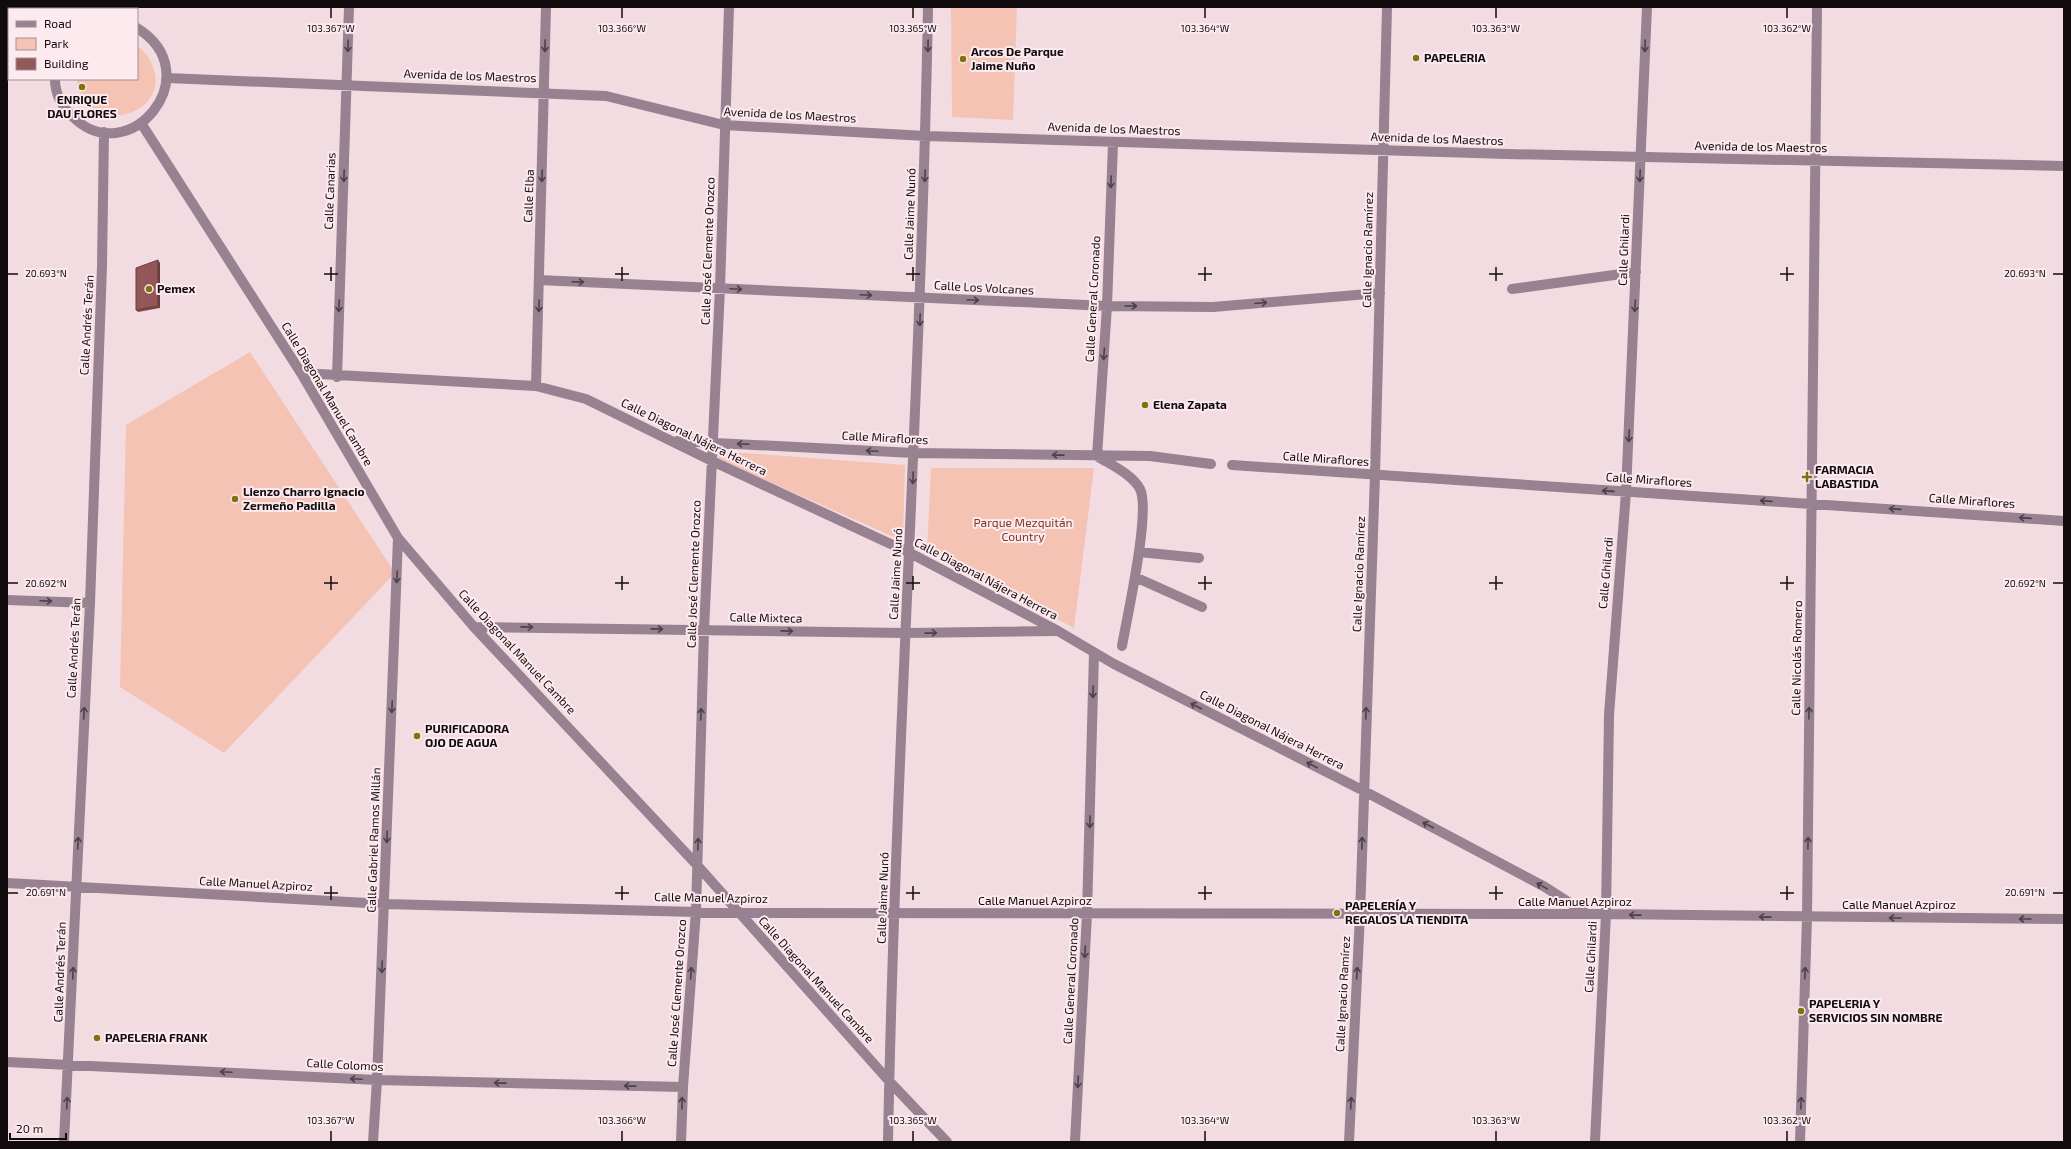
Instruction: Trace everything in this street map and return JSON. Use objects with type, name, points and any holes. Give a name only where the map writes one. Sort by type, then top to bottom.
[{"type":"street","name":"Calle Canarias","points":[[337,376],[349,7]]},
{"type":"street","name":"Calle Elba","points":[[536,386],[546,7]]},
{"type":"street","name":"Calle José Clemente Orozco","points":[[681,1142],[683,1087],[696,911],[704,630],[720,288],[729,7]]},
{"type":"street","name":"Calle Jaime Nunó","points":[[888,1142],[895,913],[926,136],[928,7]]},
{"type":"street","name":"Calle Ignacio Ramírez","points":[[1349,1142],[1360,915],[1376,475],[1387,7]]},
{"type":"street","name":"Calle Ghilardi","points":[[1595,1142],[1606,914],[1609,715],[1626,492],[1647,7]]},
{"type":"street","name":"Calle Nicolás Romero","points":[[1800,1142],[1807,918],[1818,7]]},
{"type":"street","points":[[55,80],[59,98],[67,111],[77,121],[90,128],[104,132],[117,132],[130,129],[142,123],[152,115],[160,104],[166,78],[162,54],[156,43],[138,29]]},
{"type":"street","name":"Avenida de los Maestros","points":[[166,78],[544,92],[606,96],[724,126],[926,136],[1383,151],[2064,166]]},
{"type":"street","name":"Calle Diagonal Manuel Cambre","points":[[142,123],[301,374],[398,538],[474,627],[697,865],[738,913],[889,1081],[947,1142]]},
{"type":"street","name":"Calle Andrés Terán","points":[[64,1142],[69,1064],[90,603],[102,266],[104,132]]},
{"type":"street","name":"Calle General Coronado","points":[[1097,456],[1107,306],[1113,143]]},
{"type":"street","points":[[1512,289],[1636,272]]},
{"type":"street","name":"Calle Los Volcanes","points":[[539,280],[1107,306],[1213,307],[1380,293]]},
{"type":"street","name":"Calle Diagonal Nájera Herrera","points":[[301,374],[536,386],[586,400],[672,440],[712,461],[910,553],[1058,631],[1094,653],[1364,791],[1545,887],[1587,914]]},
{"type":"street","name":"Calle Miraflores","points":[[672,440],[914,453],[1150,456],[1211,464]]},
{"type":"street","points":[[1097,456],[1132,479],[1140,490],[1143,504],[1139,552],[1122,646]]},
{"type":"street","name":"Calle Miraflores","points":[[1232,465],[2064,520]]},
{"type":"street","name":"Calle Gabriel Ramos Millán","points":[[373,1142],[385,904],[398,538]]},
{"type":"street","points":[[1139,552],[1199,558]]},
{"type":"street","points":[[1135,578],[1202,607]]},
{"type":"street","points":[[7,600],[90,603]]},
{"type":"street","name":"Calle Mixteca","points":[[474,627],[906,633],[1058,631]]},
{"type":"street","name":"Calle General Coronado","points":[[1075,1142],[1087,914],[1094,653]]},
{"type":"street","name":"Calle Manuel Azpiroz","points":[[7,882],[385,904],[738,913],[1360,915],[1606,914],[1807,918],[2064,919]]},
{"type":"street","name":"Calle Colomos","points":[[7,1062],[377,1080],[683,1087]]},
{"type":"green space","points":[[951,7],[1017,7],[1013,120],[952,117]]},
{"type":"green space","points":[[138,47],[148,56],[154,70],[155,87],[149,100],[137,109],[123,115],[108,115],[94,109],[83,98],[77,80],[138,80]]},
{"type":"green space","name":"Lienzo Charro Ignacio Zermeño Padilla","points":[[250,352],[395,573],[224,753],[120,687],[126,425]]},
{"type":"green space","points":[[719,451],[905,465],[903,541],[718,459]]},
{"type":"green space","name":"Parque Mezquitán Country","points":[[931,468],[1094,468],[1074,628],[927,550]]},
{"type":"building","name":"Pemex","points":[[158,260],[158,306],[136,310],[136,268]]},
{"type":"place","name":"PAPELERIA","points":[[1416,58]]},
{"type":"place","name":"Arcos De Parque Jaime Nuño","points":[[963,59]]},
{"type":"place","name":"ENRIQUE DAU FLORES","points":[[82,87]]},
{"type":"place","name":"Pemex","points":[[149,289]]},
{"type":"place","name":"Elena Zapata","points":[[1145,405]]},
{"type":"place","name":"FARMACIA LABASTIDA","points":[[1807,477]]},
{"type":"place","name":"Lienzo Charro Ignacio Zermeño Padilla","points":[[235,499]]},
{"type":"place","name":"PURIFICADORA OJO DE AGUA","points":[[417,736]]},
{"type":"place","name":"PAPELERÍA Y REGALOS LA TIENDITA","points":[[1337,913]]},
{"type":"place","name":"PAPELERIA Y SERVICIOS SIN NOMBRE","points":[[1801,1011]]},
{"type":"place","name":"PAPELERIA FRANK","points":[[97,1038]]}]
